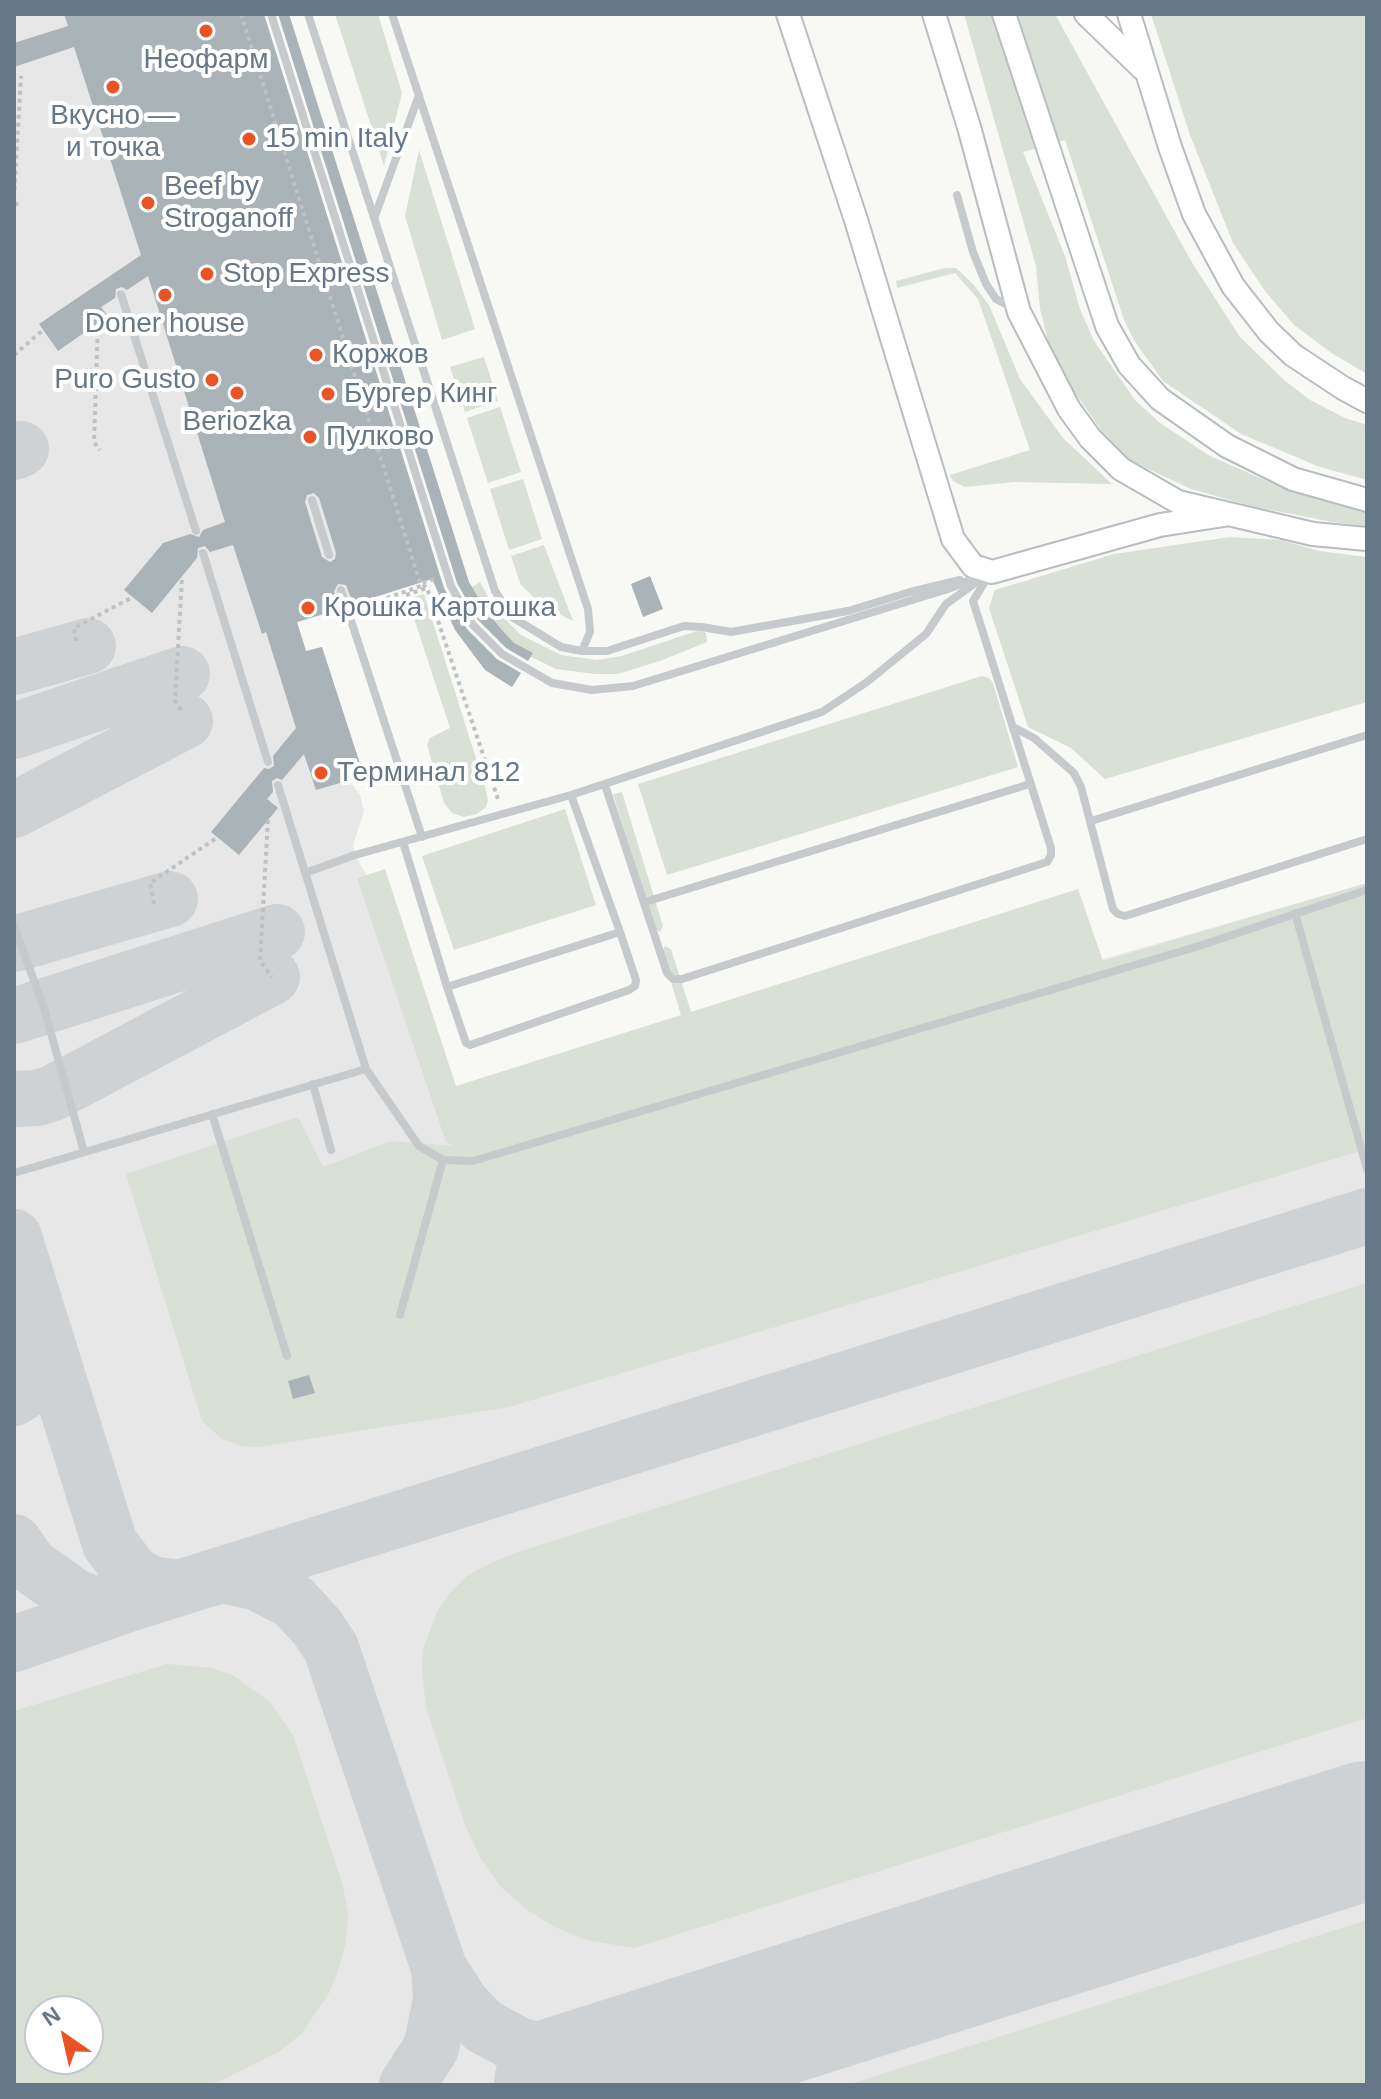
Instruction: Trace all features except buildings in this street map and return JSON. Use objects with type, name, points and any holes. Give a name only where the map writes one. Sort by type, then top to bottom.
[{"type":"street","points":[[788,14],[861,235],[953,539],[973,566],[992,572],[1160,525],[1224,515]]},
{"type":"street","points":[[934,14],[969,127],[1019,312],[1069,409],[1090,438],[1121,469],[1178,502],[1313,534],[1367,539]]},
{"type":"street","points":[[1004,14],[1107,326],[1129,365],[1160,399],[1227,446],[1293,479],[1367,500]]},
{"type":"street","points":[[1129,14],[1194,214],[1233,286],[1249,309],[1293,355],[1367,401]]},
{"type":"street","points":[[1087,15],[1147,72]]},
{"type":"lane","points":[[271,14],[451,586],[472,624],[502,654],[552,683],[592,690],[633,686],[948,589],[992,572]]},
{"type":"lane","points":[[308,14],[495,591],[512,617],[561,647],[607,651],[684,626],[731,632],[848,611],[992,572]]},
{"type":"lane","points":[[392,14],[588,609],[590,632],[582,651]]},
{"type":"lane","points":[[375,216],[419,94]]},
{"type":"lane","points":[[957,195],[973,252],[986,284],[996,299],[1019,312]]},
{"type":"lane","points":[[121,294],[196,531]]},
{"type":"lane","points":[[312,500],[329,555]]},
{"type":"lane","points":[[203,553],[268,762]]},
{"type":"lane","points":[[605,785],[667,973],[673,979],[682,979],[1047,862],[1051,848],[973,601],[992,572]]},
{"type":"lane","points":[[305,873],[355,855],[605,785],[822,712],[867,682],[926,634],[946,604],[992,572]]},
{"type":"lane","points":[[341,590],[422,837]]},
{"type":"lane","points":[[1015,728],[1034,738],[1074,773],[1091,821],[1113,909],[1125,916],[1367,839]]},
{"type":"lane","points":[[1091,821],[1367,735]]},
{"type":"lane","points":[[645,902],[1030,784]]},
{"type":"lane","points":[[278,785],[366,1069],[419,1146],[443,1160],[473,1161],[488,1157],[1199,946],[1367,890]]},
{"type":"lane","points":[[403,842],[462,1037],[470,1045],[635,986],[636,980],[620,932],[571,795]]},
{"type":"lane","points":[[1295,913],[1367,1169]]},
{"type":"lane","points":[[14,926],[44,1008],[84,1152]]},
{"type":"lane","points":[[447,987],[620,932]]},
{"type":"lane","points":[[14,1173],[366,1069]]},
{"type":"lane","points":[[313,1084],[331,1150]]},
{"type":"lane","points":[[212,1114],[287,1356]]},
{"type":"lane","points":[[400,1315],[443,1160]]},
{"type":"path","points":[[241,14],[421,586],[370,604]]},
{"type":"path","points":[[17,206],[14,197],[21,76]]},
{"type":"path","points":[[98,323],[94,442],[100,450]]},
{"type":"path","points":[[14,355],[43,330]]},
{"type":"path","points":[[181,710],[175,701],[182,577]]},
{"type":"path","points":[[440,577],[421,583],[427,588],[503,814]]},
{"type":"path","points":[[406,595],[427,588]]},
{"type":"path","points":[[76,641],[74,628],[133,597]]},
{"type":"path","points":[[268,820],[260,961],[272,977]]},
{"type":"path","points":[[154,904],[150,883],[218,837]]},
{"type":"shaded area","name":"Пулково","points":[[14,14],[235,14],[415,584],[297,623],[306,651],[322,647],[364,776],[349,780],[360,795],[364,811],[353,845],[355,855],[373,887],[458,1139],[924,1011],[1367,883],[1367,2085],[14,2085]]},
{"type":"shaded area","points":[[335,14],[378,14],[402,93],[384,166]]},
{"type":"shaded area","points":[[964,14],[1055,14],[1191,261],[1240,337],[1284,380],[1310,400],[1345,418],[1367,425],[1367,480],[1320,467],[1241,434],[1163,381],[1135,342],[1124,320],[1065,140],[1023,152],[1065,256],[1080,309],[1094,341],[1135,400],[1160,423],[1210,456],[1285,489],[1367,513],[1367,526],[1251,506],[1191,489],[1129,460],[1100,429],[1053,360],[1040,309],[1036,266]]},
{"type":"shaded area","points":[[1151,14],[1367,14],[1367,374],[1294,325],[1265,291],[1233,243],[1190,135]]},
{"type":"shaded area","points":[[419,150],[475,329],[442,340],[405,216]]},
{"type":"shaded area","points":[[956,268],[974,285],[989,305],[1020,379],[1063,438],[1112,484],[1014,482],[965,487],[953,481],[950,475],[1030,450],[978,299],[955,273],[897,288],[896,281]]},
{"type":"shaded area","points":[[484,357],[498,401],[465,412],[450,367]]},
{"type":"shaded area","points":[[500,407],[521,472],[488,483],[467,418]]},
{"type":"shaded area","points":[[523,479],[542,539],[509,550],[490,489]]},
{"type":"shaded area","points":[[1230,537],[1281,540],[1319,551],[1367,557],[1367,702],[1105,779],[1071,748],[1028,727],[989,608],[995,590],[1114,554]]},
{"type":"shaded area","points":[[544,545],[573,621],[543,606],[521,585],[511,556]]},
{"type":"shaded area","points":[[480,582],[495,609],[521,635],[561,655],[597,660],[622,656],[700,630],[706,633],[707,642],[618,674],[556,669],[511,647],[467,590]]},
{"type":"shaded area","points":[[424,594],[488,800],[486,807],[477,814],[464,817],[452,813],[444,803],[427,745],[430,738],[450,728],[410,606],[386,613],[384,605]]},
{"type":"shaded area","points":[[982,676],[993,683],[1018,767],[667,875],[638,784]]},
{"type":"shaded area","points":[[622,792],[663,926],[660,932],[655,929],[613,794]]},
{"type":"shaded area","points":[[565,809],[596,905],[454,950],[422,856]]},
{"type":"shaded area","points":[[385,869],[456,1086],[681,1015],[662,952],[665,946],[671,949],[691,1012],[1078,889],[1103,961],[1367,883],[1367,1149],[509,1407],[258,1447],[240,1446],[221,1438],[202,1421],[126,1174],[298,1117],[323,1167],[391,1141],[454,1146],[446,1142],[357,878]]},
{"type":"shaded area","points":[[1367,1283],[1367,1718],[634,1948],[586,1940],[555,1927],[527,1910],[502,1888],[481,1859],[465,1825],[426,1708],[422,1670],[423,1649],[437,1612],[467,1576],[521,1551]]},
{"type":"shaded area","points":[[167,1664],[212,1668],[234,1676],[270,1702],[293,1735],[342,1883],[348,1912],[346,1942],[329,1993],[301,2034],[280,2051],[206,2085],[14,2085],[14,1711]]},
{"type":"shaded area","points":[[1367,1920],[1367,2085],[847,2085]]},
{"type":"taxiway","points":[[14,452],[21,449]]},
{"type":"taxiway","points":[[14,667],[88,646]]},
{"type":"taxiway","points":[[14,731],[182,674]]},
{"type":"taxiway","points":[[14,810],[185,721]]},
{"type":"taxiway","points":[[14,944],[170,899]]},
{"type":"taxiway","points":[[14,1016],[277,932]]},
{"type":"taxiway","points":[[14,1099],[37,1098],[53,1093],[272,977]]},
{"type":"taxiway","points":[[14,1644],[128,1604],[1367,1216]]},
{"type":"taxiway","points":[[14,1237],[110,1544],[133,1574],[151,1584],[179,1588]]},
{"type":"taxiway","points":[[14,1398],[36,1375],[43,1330],[39,1323]]},
{"type":"taxiway","points":[[14,1542],[30,1565],[72,1595],[90,1603],[128,1604]]},
{"type":"taxiway","points":[[223,1575],[258,1583],[293,1601],[331,1648],[439,1968],[441,2000],[431,2048],[407,2085]]},
{"type":"taxiway","points":[[439,1968],[462,2004],[483,2026],[520,2046],[570,2056],[602,2058],[701,2042]]},
{"type":"runway","points":[[563,2085],[1367,1830]]},
{"type":"place","name":"Неофарм","points":[[206,31]]},
{"type":"place","name":"Вкусно — и точка","points":[[113,87]]},
{"type":"place","name":"15 min Italy","points":[[249,139]]},
{"type":"place","name":"Beef by Stroganoff","points":[[148,203]]},
{"type":"place","name":"Stop Express","points":[[207,274]]},
{"type":"place","name":"Doner house","points":[[165,295]]},
{"type":"place","name":"Коржов","points":[[316,355]]},
{"type":"place","name":"Puro Gusto","points":[[212,380]]},
{"type":"place","name":"Beriozka","points":[[237,393]]},
{"type":"place","name":"Бургер Кинг","points":[[328,394]]},
{"type":"place","name":"Пулково","points":[[310,437]]},
{"type":"place","name":"Крошка Картошка","points":[[308,608]]},
{"type":"place","name":"Терминал 812","points":[[321,773]]}]
